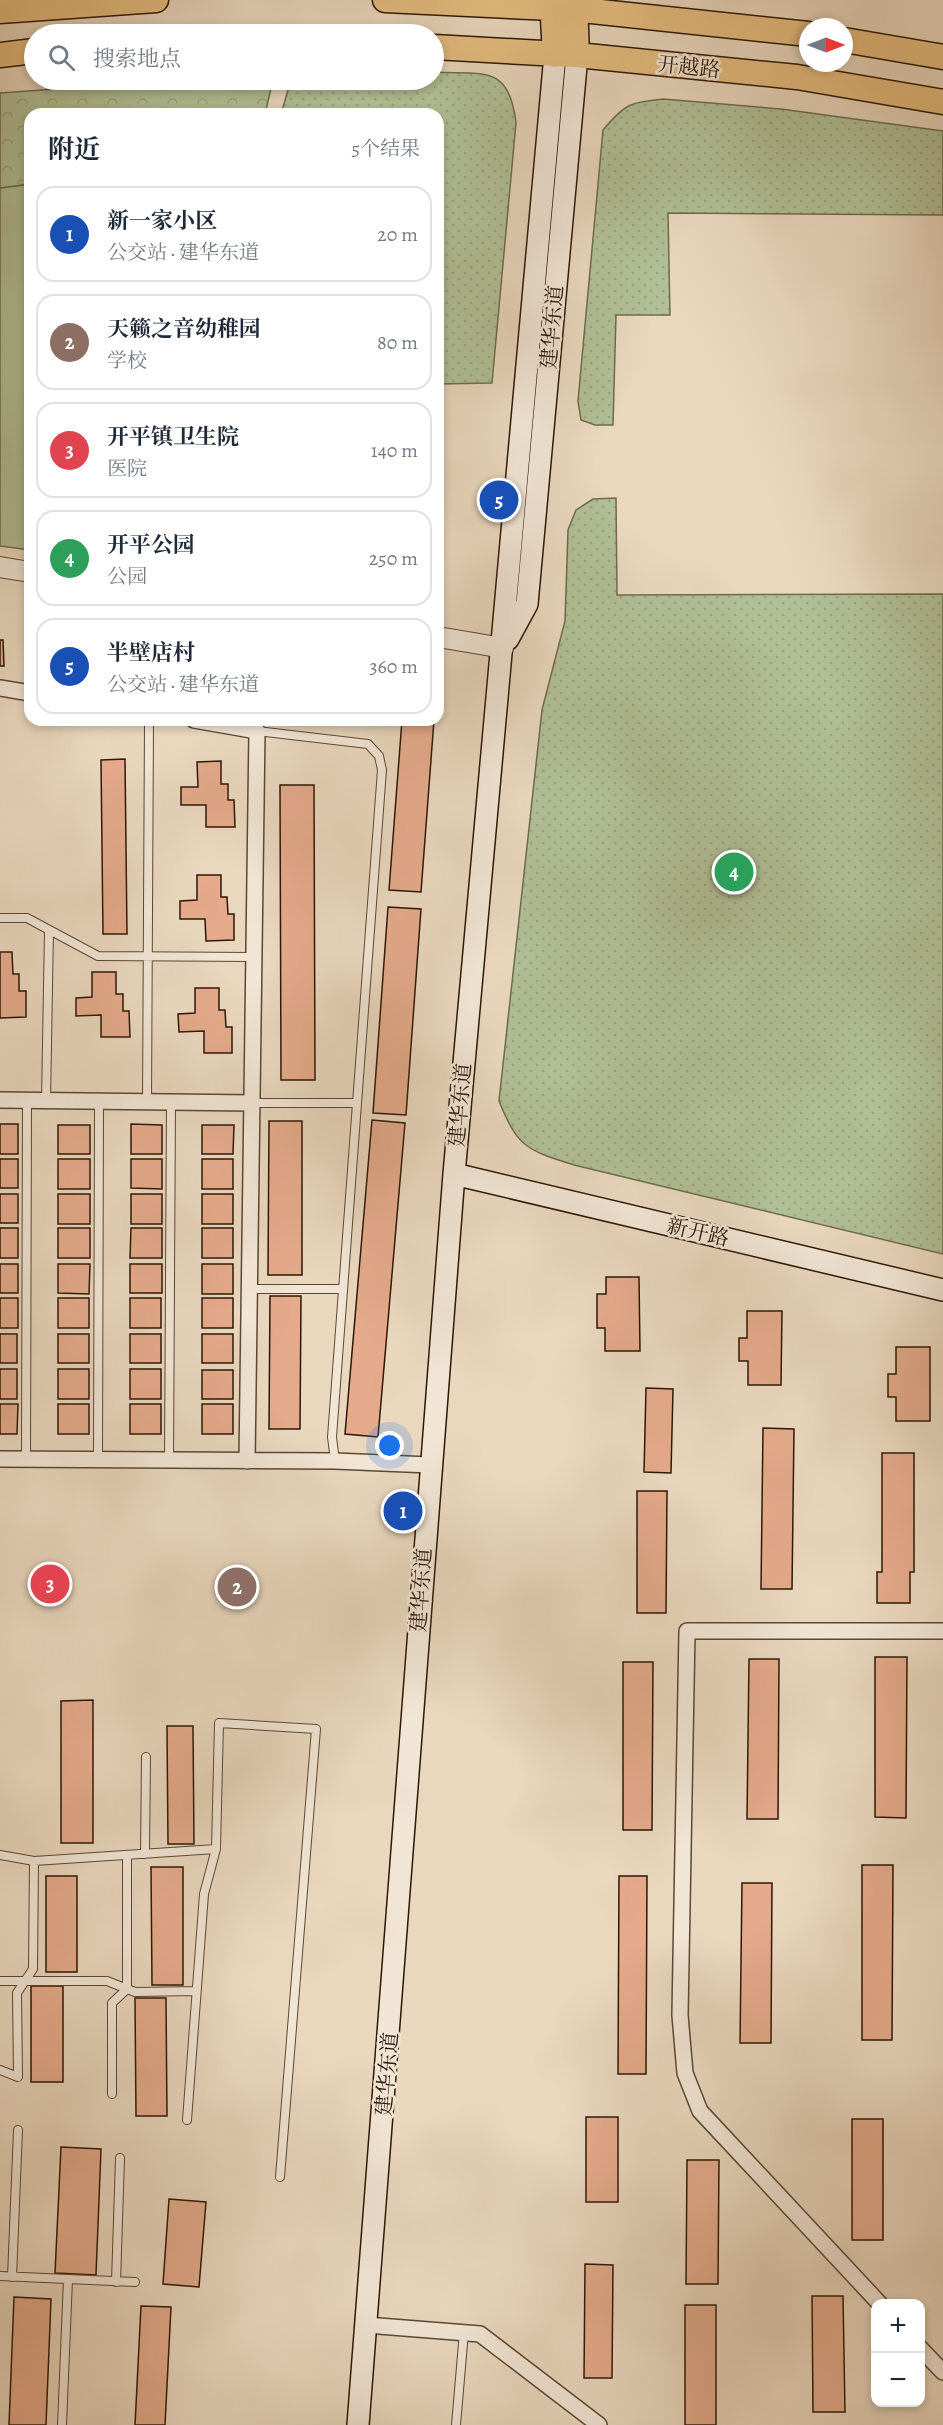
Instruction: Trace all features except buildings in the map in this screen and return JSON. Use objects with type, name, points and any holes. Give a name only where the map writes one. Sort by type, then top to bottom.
[{"type":"main road","points":[[0,11],[156,0]]},
{"type":"main road","points":[[385,0],[563,4],[799,33]]},
{"type":"main road","name":"建华东道","points":[[358,2425],[454,1174],[503,648],[566,55],[563,4]]},
{"type":"main road","points":[[853,42],[943,57]]},
{"type":"main road","name":"开越路","points":[[444,48],[566,55],[797,77],[943,102]]},
{"type":"main road","points":[[0,55],[24,52]]},
{"type":"main road","name":"新开路","points":[[454,1174],[943,1290]]},
{"type":"street","points":[[0,567],[24,571]]},
{"type":"street","points":[[444,638],[503,648]]},
{"type":"street","points":[[0,688],[24,692]]},
{"type":"street","points":[[228,726],[256,731],[247,1461]]},
{"type":"street","points":[[0,1100],[252,1103]]},
{"type":"street","points":[[0,1459],[335,1461],[430,1465]]},
{"type":"street","points":[[875,2299],[700,2111],[685,2073],[680,2015],[687,1631],[943,1631]]},
{"type":"street","points":[[366,2325],[480,2334],[599,2425]]},
{"type":"street","points":[[925,2352],[943,2372]]},
{"type":"lane","points":[[147,1102],[149,726]]},
{"type":"lane","points":[[256,731],[368,744],[379,756],[382,770],[332,1437],[335,1461]]},
{"type":"lane","points":[[0,918],[27,918],[98,956],[254,957]]},
{"type":"lane","points":[[46,1101],[49,930]]},
{"type":"lane","points":[[26,1458],[27,1101]]},
{"type":"lane","points":[[98,1459],[99,1101]]},
{"type":"lane","points":[[169,1459],[171,1102]]},
{"type":"lane","points":[[252,1103],[356,1102]]},
{"type":"lane","points":[[249,1289],[343,1289]]},
{"type":"lane","points":[[187,2120],[204,1894],[216,1849],[219,1723],[316,1729],[280,2177]]},
{"type":"lane","points":[[145,1854],[146,1757]]},
{"type":"lane","points":[[0,1855],[34,1861],[216,1849]]},
{"type":"lane","points":[[112,2094],[112,2003],[127,1989],[128,1855]]},
{"type":"lane","points":[[0,2070],[18,2077],[17,1993],[33,1969],[34,1861]]},
{"type":"lane","points":[[0,1981],[107,1982],[135,1992],[196,1991]]},
{"type":"lane","points":[[12,2277],[18,2130]]},
{"type":"lane","points":[[117,2282],[120,2158]]},
{"type":"lane","points":[[0,2276],[135,2282]]},
{"type":"lane","points":[[62,2425],[68,2279]]},
{"type":"lane","points":[[456,2425],[464,2332]]},
{"type":"green space","points":[[444,72],[491,76],[500,81],[507,90],[516,123],[492,383],[444,384],[444,108],[283,108],[288,90],[444,90]]},
{"type":"green space","points":[[42,90],[271,90],[266,108],[24,108],[24,185],[0,188],[0,93]]},
{"type":"green space","points":[[663,99],[781,109],[943,131],[943,215],[668,213],[670,315],[616,315],[613,425],[595,425],[581,420],[578,401],[603,130],[623,109],[635,103]]},
{"type":"green space","points":[[24,185],[24,549],[0,546],[0,188]]},
{"type":"green space","points":[[616,498],[617,595],[943,594],[943,1254],[574,1165],[535,1151],[526,1145],[512,1129],[499,1101],[542,710],[565,621],[568,530],[576,510],[593,499]]},
{"type":"place","name":"半壁店村","points":[[499,500]]},
{"type":"place","name":"开平公园","points":[[734,872]]},
{"type":"place","name":"新一家小区","points":[[403,1511]]},
{"type":"place","name":"开平镇卫生院","points":[[50,1584]]},
{"type":"place","name":"天籁之音幼稚园","points":[[237,1587]]}]
